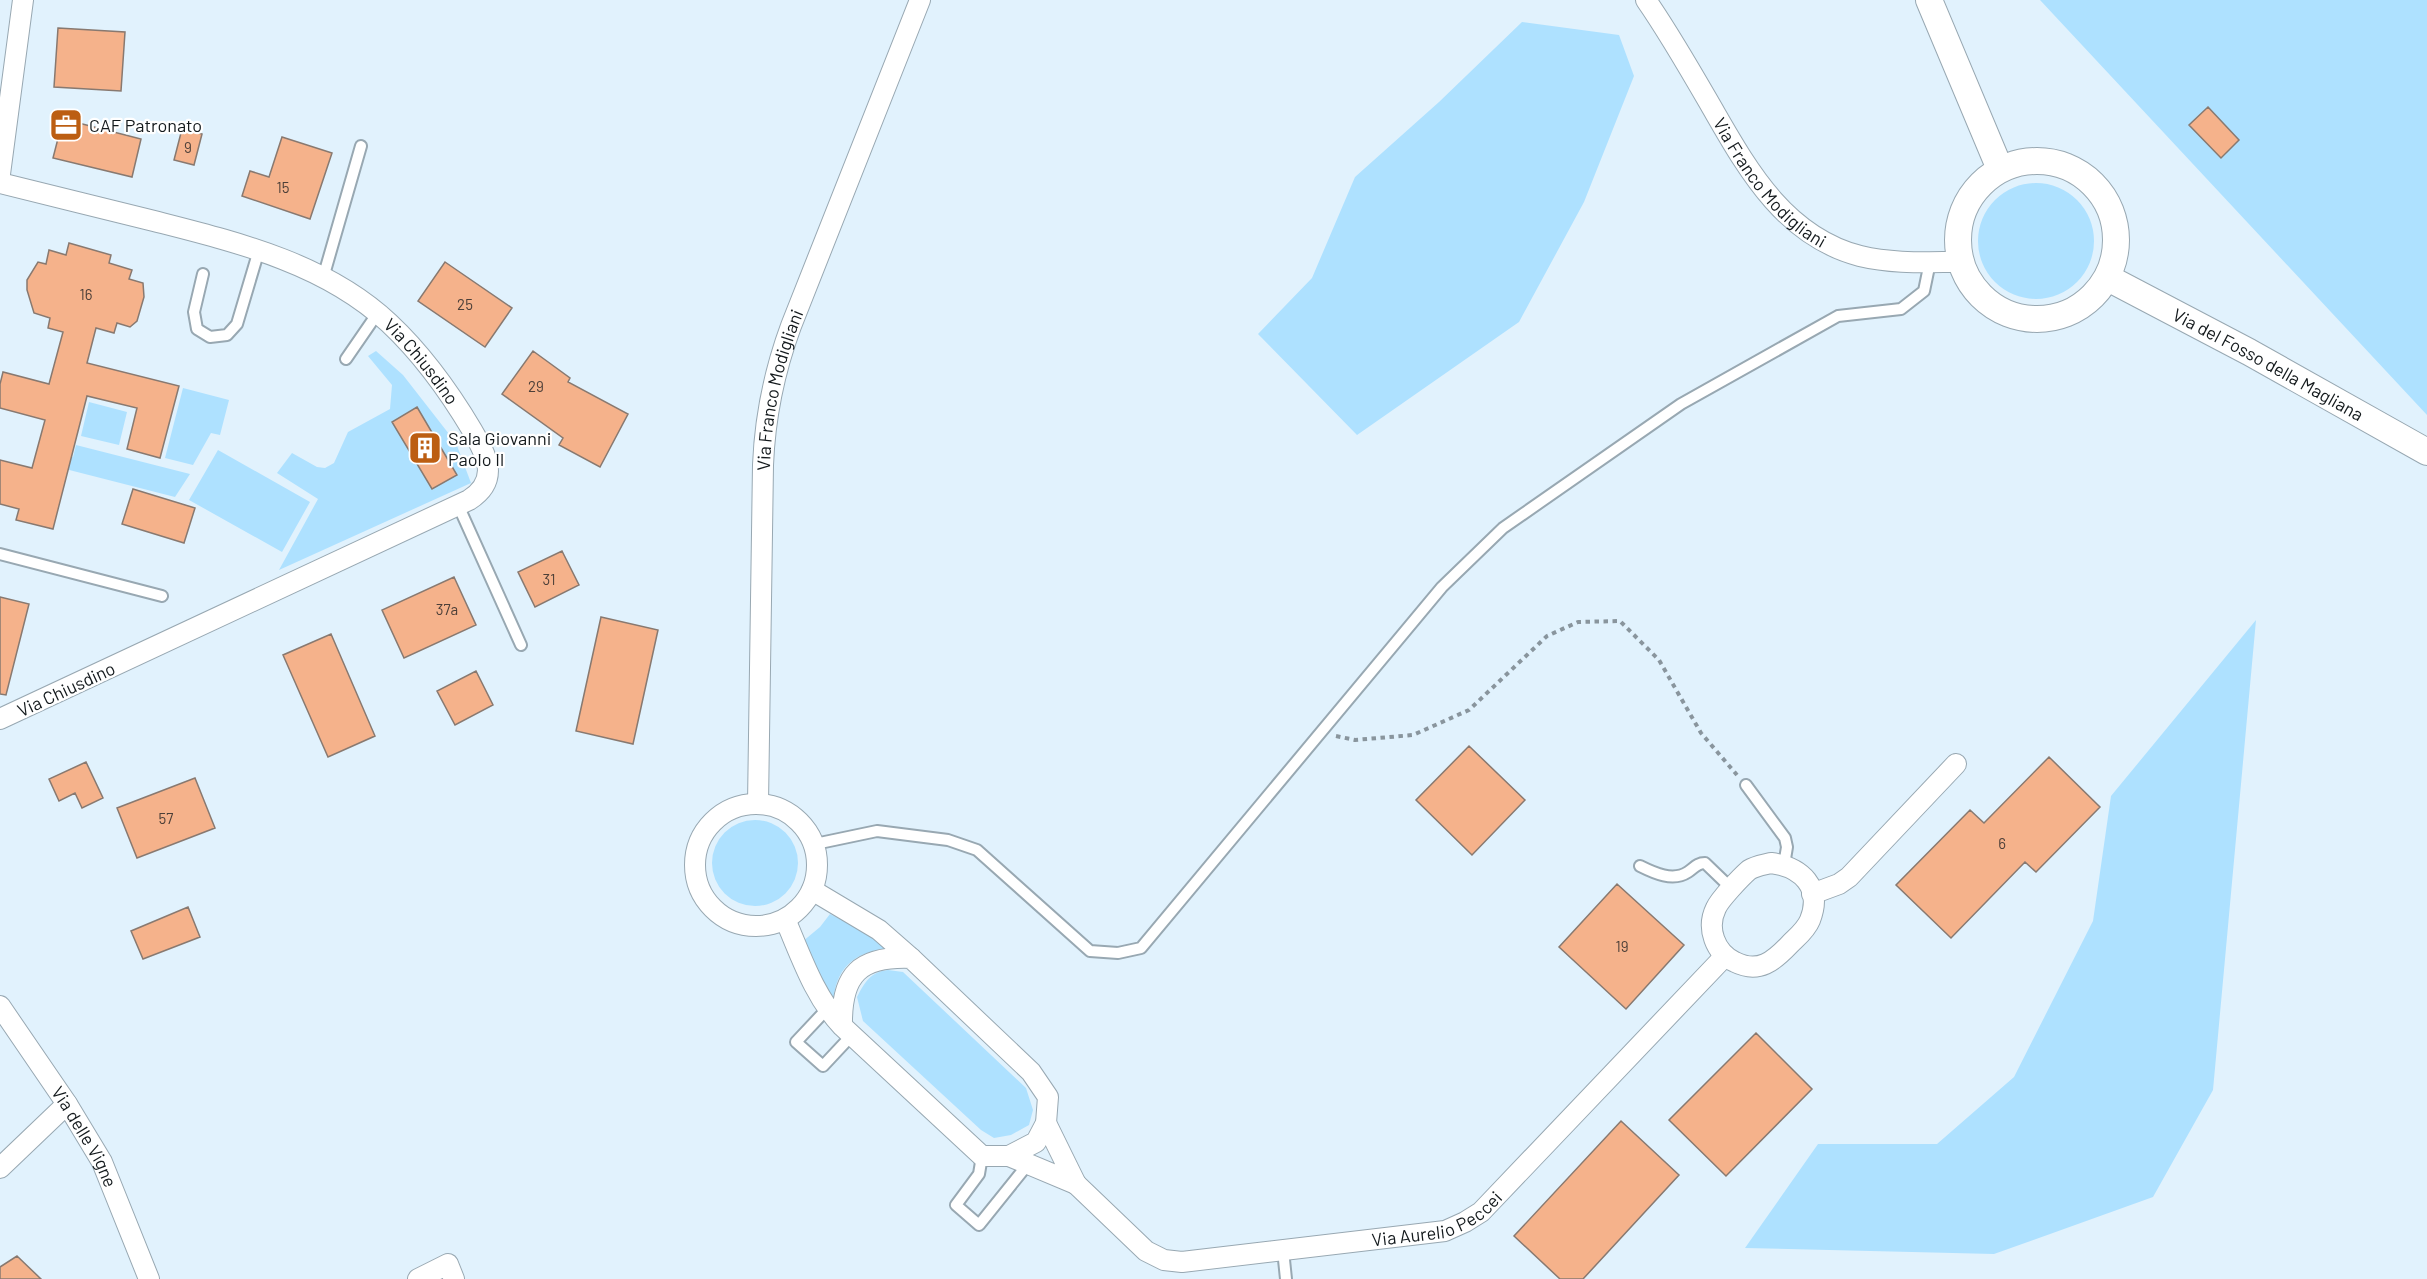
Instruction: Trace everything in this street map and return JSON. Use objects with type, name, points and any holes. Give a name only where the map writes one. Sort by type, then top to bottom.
[{"type":"street","points":[[0,174],[23,0]]},
{"type":"street","name":"Via Franco Modigliani","points":[[758,804],[763,465],[765,425],[770,392],[777,364],[791,326],[920,0]]},
{"type":"street","name":"Via Franco Modigliani","points":[[1646,0],[1745,165],[1779,207],[1819,239],[1843,251],[1887,261],[1960,262]]},
{"type":"street","points":[[1929,0],[2000,169]]},
{"type":"street","points":[[2028,161],[2050,162],[2071,168],[2092,184],[2105,200],[2115,226],[2116,250],[2108,278],[2090,300],[2065,315],[2039,319],[2013,317],[1989,304],[1972,285],[1960,262],[1958,235],[1962,211],[1983,182],[2000,169],[2028,161]]},
{"type":"street","name":"Via Chiusdino","points":[[0,183],[217,237],[259,250],[323,278],[377,314],[402,337],[468,424],[486,457],[489,473],[483,489],[476,496],[458,506],[0,719]]},
{"type":"street","name":"Via del Fosso della Magliana","points":[[2108,278],[2249,352],[2427,452]]},
{"type":"street","points":[[1812,894],[1839,884],[1849,877],[1956,764]]},
{"type":"street","points":[[758,804],[777,807],[795,818],[815,844],[817,871],[812,890],[801,907],[785,919],[766,926],[746,926],[726,919],[710,907],[699,890],[694,869],[696,849],[705,831],[719,816],[737,807],[758,804]]},
{"type":"street","points":[[1771,863],[1784,865],[1803,875],[1812,894],[1811,919],[1805,929],[1773,961],[1764,965],[1750,966],[1736,963],[1725,956],[1712,936],[1712,920],[1716,906],[1749,870],[1771,863]]},
{"type":"street","points":[[785,919],[827,1009],[982,1156],[1009,1156],[1036,1142],[1046,1123],[1048,1097],[1031,1072],[879,930],[812,890]]},
{"type":"street","name":"Via Aurelio Peccei","points":[[1046,1123],[1076,1184],[1146,1251],[1164,1260],[1182,1262],[1445,1231],[1481,1212],[1725,956]]},
{"type":"street","points":[[847,1030],[845,989],[856,971],[872,961],[883,958],[911,958]]},
{"type":"street","name":"Via delle Vigne","points":[[0,1006],[67,1104],[102,1162],[149,1279]]},
{"type":"street","points":[[0,1168],[67,1104]]},
{"type":"street","name":"Via Aurelio Peccei","points":[[1009,1156],[1076,1184]]},
{"type":"street","points":[[418,1279],[448,1264],[454,1279]]},
{"type":"lane","points":[[323,278],[361,146]]},
{"type":"lane","points":[[203,274],[194,312],[197,329],[210,337],[226,335],[237,324],[259,250]]},
{"type":"lane","points":[[815,844],[877,831],[948,840],[976,850],[1090,951],[1118,954],[1141,948],[1442,587],[1503,528],[1681,404],[1838,316],[1901,309],[1924,291],[1930,262]]},
{"type":"lane","points":[[346,359],[377,314]]},
{"type":"lane","points":[[458,506],[520,645]]},
{"type":"lane","points":[[0,554],[162,596]]},
{"type":"lane","points":[[1746,785],[1785,838],[1787,847],[1784,865]]},
{"type":"lane","points":[[1640,866],[1649,871],[1682,876],[1699,863],[1705,863],[1732,890]]},
{"type":"lane","points":[[827,1009],[796,1042],[822,1066],[847,1030]]},
{"type":"lane","points":[[982,1156],[979,1174],[956,1205],[979,1225],[1028,1164]]},
{"type":"lane","points":[[1283,1250],[1286,1279]]},
{"type":"path","points":[[1321,732],[1355,741],[1413,735],[1469,710],[1547,636],[1578,622],[1620,621],[1659,660],[1701,734],[1746,785]]},
{"type":"shaded area","points":[[2040,0],[2427,0],[2427,415]]},
{"type":"shaded area","points":[[1522,22],[1619,35],[1634,76],[1584,202],[1519,322],[1357,435],[1258,334],[1312,278],[1355,177],[1439,102]]},
{"type":"shaded area","points":[[2036,183],[2058,187],[2077,200],[2090,219],[2094,241],[2090,263],[2077,282],[2058,295],[2036,299],[2014,295],[1995,282],[1982,263],[1978,241],[1982,219],[1995,200],[2014,187]]},
{"type":"shaded area","points":[[376,351],[403,375],[456,443],[471,483],[279,570],[318,499],[277,473],[292,453],[317,467],[325,468],[334,463],[348,432],[390,409],[392,385],[368,356]]},
{"type":"shaded area","points":[[183,388],[229,400],[220,435],[211,433],[193,465],[165,458]]},
{"type":"shaded area","points":[[89,402],[127,412],[119,445],[81,436]]},
{"type":"shaded area","points":[[76,445],[190,474],[175,497],[38,462],[41,449],[73,457]]},
{"type":"shaded area","points":[[218,450],[310,502],[282,552],[189,500]]},
{"type":"shaded area","points":[[2256,620],[2213,1090],[2153,1197],[1994,1254],[1745,1248],[1818,1144],[1937,1144],[2014,1077],[2093,921],[2111,796]]},
{"type":"shaded area","points":[[747,820],[763,820],[786,832],[795,846],[798,863],[795,880],[786,894],[763,906],[747,906],[731,899],[719,887],[712,871],[712,855],[719,839],[731,827]]},
{"type":"shaded area","points":[[830,914],[870,934],[890,948],[866,953],[848,964],[838,981],[833,1005],[802,942],[820,927]]},
{"type":"shaded area","points":[[888,970],[903,972],[1026,1088],[1033,1110],[1029,1125],[1011,1135],[994,1138],[981,1130],[863,1021],[857,997],[872,975]]},
{"type":"building","points":[[58,28],[125,32],[121,91],[54,87]]},
{"type":"building","points":[[2208,107],[2239,140],[2221,158],[2189,125]]},
{"type":"building","points":[[63,119],[141,139],[132,177],[53,158]]},
{"type":"building","points":[[182,129],[202,134],[194,165],[174,160]]},
{"type":"building","points":[[282,137],[332,153],[310,219],[242,196],[250,171],[269,177]]},
{"type":"building","points":[[69,243],[111,255],[109,263],[132,270],[129,279],[143,283],[144,297],[137,321],[130,327],[117,323],[114,333],[96,328],[87,363],[179,386],[160,458],[127,449],[137,408],[87,396],[53,529],[16,520],[19,509],[0,504],[0,460],[32,468],[45,420],[0,408],[0,384],[3,372],[49,384],[63,332],[48,328],[50,318],[34,313],[27,290],[27,280],[38,262],[46,264],[49,250],[66,255]]},
{"type":"building","points":[[445,262],[512,308],[485,347],[418,301]]},
{"type":"building","points":[[533,351],[570,378],[568,382],[628,414],[600,467],[559,445],[563,438],[502,394]]},
{"type":"building","name":"Sala Giovanni Paolo II","points":[[417,407],[457,475],[432,489],[392,422]]},
{"type":"building","points":[[133,489],[195,508],[184,543],[122,524]]},
{"type":"building","points":[[562,551],[579,585],[535,607],[518,572]]},
{"type":"building","points":[[454,577],[476,625],[404,658],[382,610]]},
{"type":"building","points":[[0,597],[29,604],[6,695],[0,694]]},
{"type":"building","points":[[601,617],[658,630],[633,744],[576,731]]},
{"type":"building","points":[[331,634],[375,736],[328,757],[283,655]]},
{"type":"building","points":[[476,671],[493,705],[455,725],[437,691]]},
{"type":"building","points":[[1469,746],[1525,800],[1472,855],[1416,800]]},
{"type":"building","points":[[2049,757],[2100,807],[2036,872],[2025,862],[1951,938],[1896,885],[1970,810],[1984,823]]},
{"type":"building","points":[[86,762],[103,798],[82,808],[75,793],[59,801],[49,779]]},
{"type":"building","points":[[195,778],[215,828],[137,858],[117,808]]},
{"type":"building","points":[[1617,884],[1684,945],[1626,1009],[1559,947]]},
{"type":"building","points":[[188,907],[200,937],[143,959],[131,931]]},
{"type":"building","points":[[1756,1033],[1812,1089],[1726,1176],[1669,1120]]},
{"type":"building","points":[[1621,1121],[1679,1175],[1583,1279],[1560,1279],[1514,1236]]},
{"type":"building","points":[[17,1256],[41,1279],[0,1279],[0,1267]]},
{"type":"place","name":"CAF Patronato","points":[[66,125]]},
{"type":"place","name":"Sala Giovanni Paolo II","points":[[425,448]]}]
